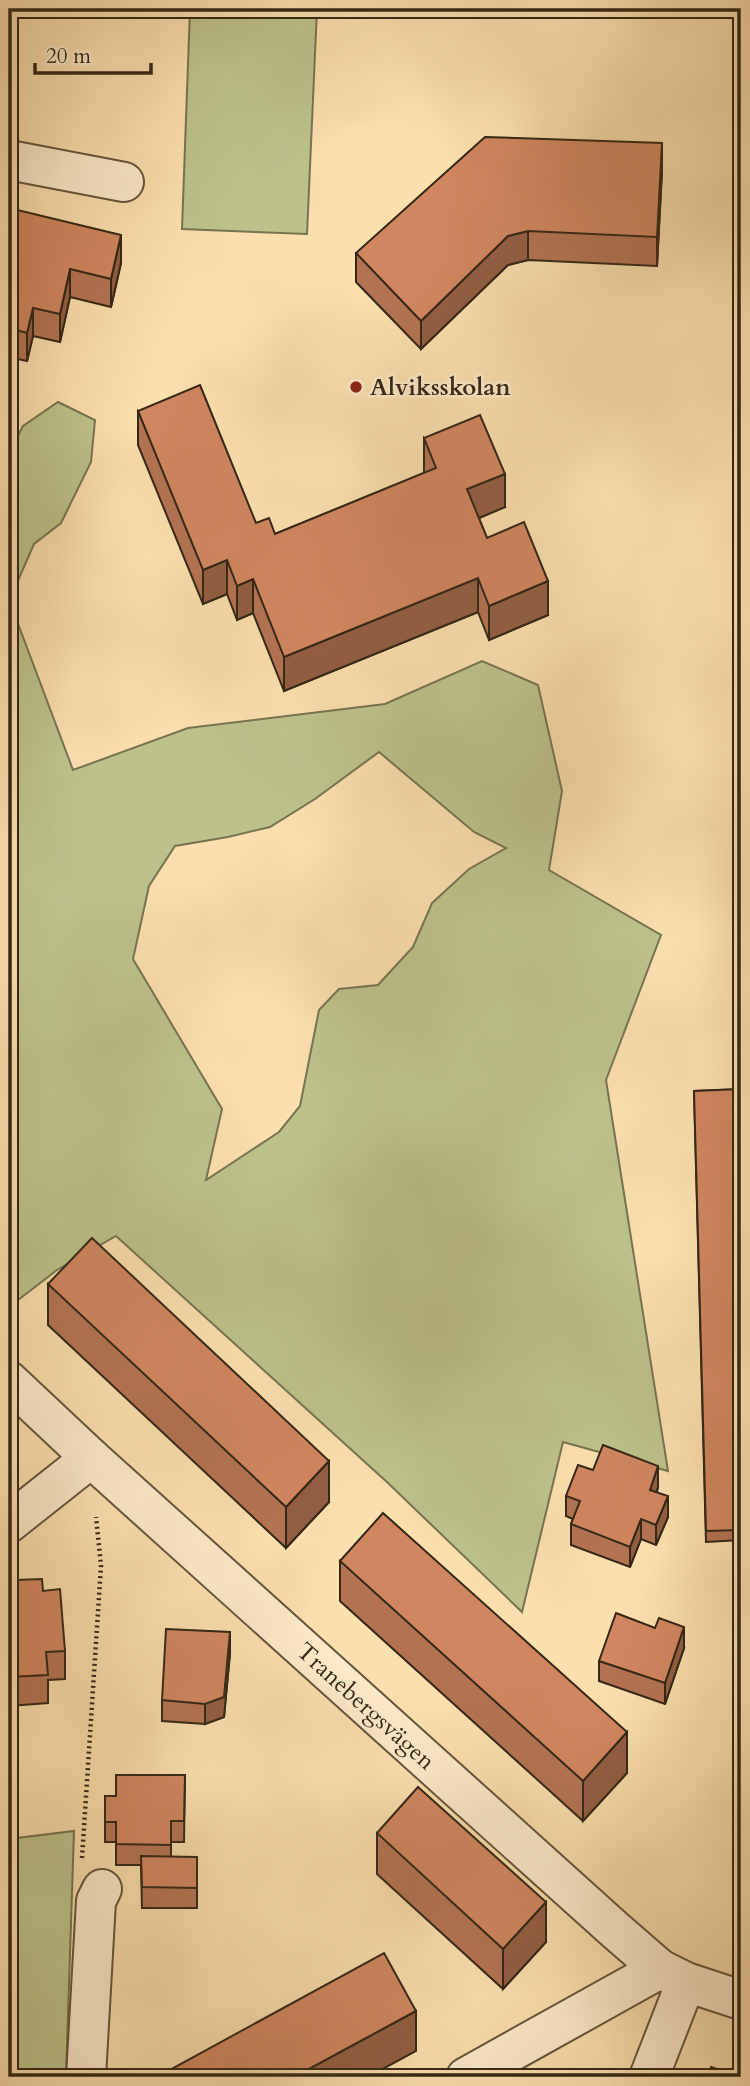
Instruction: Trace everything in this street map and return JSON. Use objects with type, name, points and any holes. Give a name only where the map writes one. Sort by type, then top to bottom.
[{"type":"street","points":[[9,160],[124,182]]},
{"type":"street","name":"Tranebergsvägen","points":[[9,1381],[604,1921],[673,1975],[741,2000]]},
{"type":"street","points":[[9,1523],[91,1458]]},
{"type":"street","points":[[86,2077],[96,1901],[92,1877]]},
{"type":"street","points":[[466,2077],[673,1975]]},
{"type":"street","points":[[649,2077],[673,1975]]},
{"type":"path","points":[[91,1458],[101,1566],[92,1877]]},
{"type":"green space","points":[[190,9],[317,9],[307,234],[182,229]]},
{"type":"green space","points":[[58,402],[95,420],[91,462],[61,523],[34,544],[16,585],[11,605],[73,770],[188,728],[385,704],[482,661],[538,685],[562,791],[549,870],[661,935],[606,1080],[668,1471],[563,1442],[522,1612],[388,1483],[116,1236],[57,1270],[9,1307],[9,453],[23,426]],"holes":[[[379,752],[474,832],[506,848],[469,869],[432,903],[413,947],[378,985],[339,989],[319,1010],[300,1106],[279,1132],[206,1180],[222,1109],[133,959],[149,886],[175,846],[270,827],[315,799]]]},
{"type":"green space","points":[[74,1831],[66,2077],[9,2077],[9,1839]]},
{"type":"building","points":[[485,137],[662,143],[657,237],[528,231],[508,236],[421,321],[356,253]]},
{"type":"building","points":[[9,208],[121,235],[111,279],[70,269],[60,314],[33,308],[27,333],[9,328]]},
{"type":"building","points":[[200,385],[256,523],[269,518],[275,534],[436,468],[424,438],[480,415],[505,474],[467,489],[487,538],[524,522],[548,581],[489,606],[478,578],[284,657],[253,579],[237,586],[227,560],[203,570],[138,411]]},
{"type":"building","points":[[741,1089],[741,1530],[706,1531],[694,1091]]},
{"type":"building","points":[[92,1238],[329,1461],[286,1507],[48,1284]]},
{"type":"building","points":[[603,1445],[658,1466],[650,1490],[668,1496],[656,1525],[641,1519],[630,1547],[571,1524],[580,1501],[566,1496],[578,1465],[593,1470]]},
{"type":"building","points":[[383,1513],[627,1732],[583,1781],[340,1561]]},
{"type":"building","points":[[9,1570],[14,1570],[15,1580],[42,1579],[43,1591],[60,1589],[65,1651],[46,1652],[48,1675],[9,1677]]},
{"type":"building","points":[[616,1613],[655,1628],[659,1618],[684,1627],[665,1683],[599,1661]]},
{"type":"building","points":[[166,1629],[230,1632],[224,1697],[205,1704],[162,1700]]},
{"type":"building","points":[[116,1775],[185,1775],[184,1821],[171,1821],[171,1845],[116,1844],[116,1822],[105,1822],[105,1796],[116,1796]]},
{"type":"building","points":[[418,1787],[546,1902],[503,1949],[377,1833]]},
{"type":"building","points":[[141,1856],[197,1857],[197,1888],[142,1887]]},
{"type":"building","points":[[384,1953],[416,2011],[294,2077],[157,2077]]},
{"type":"building","points":[[711,2067],[741,2077],[708,2077]]},
{"type":"place","name":"Alviksskolan","points":[[356,387]]}]
